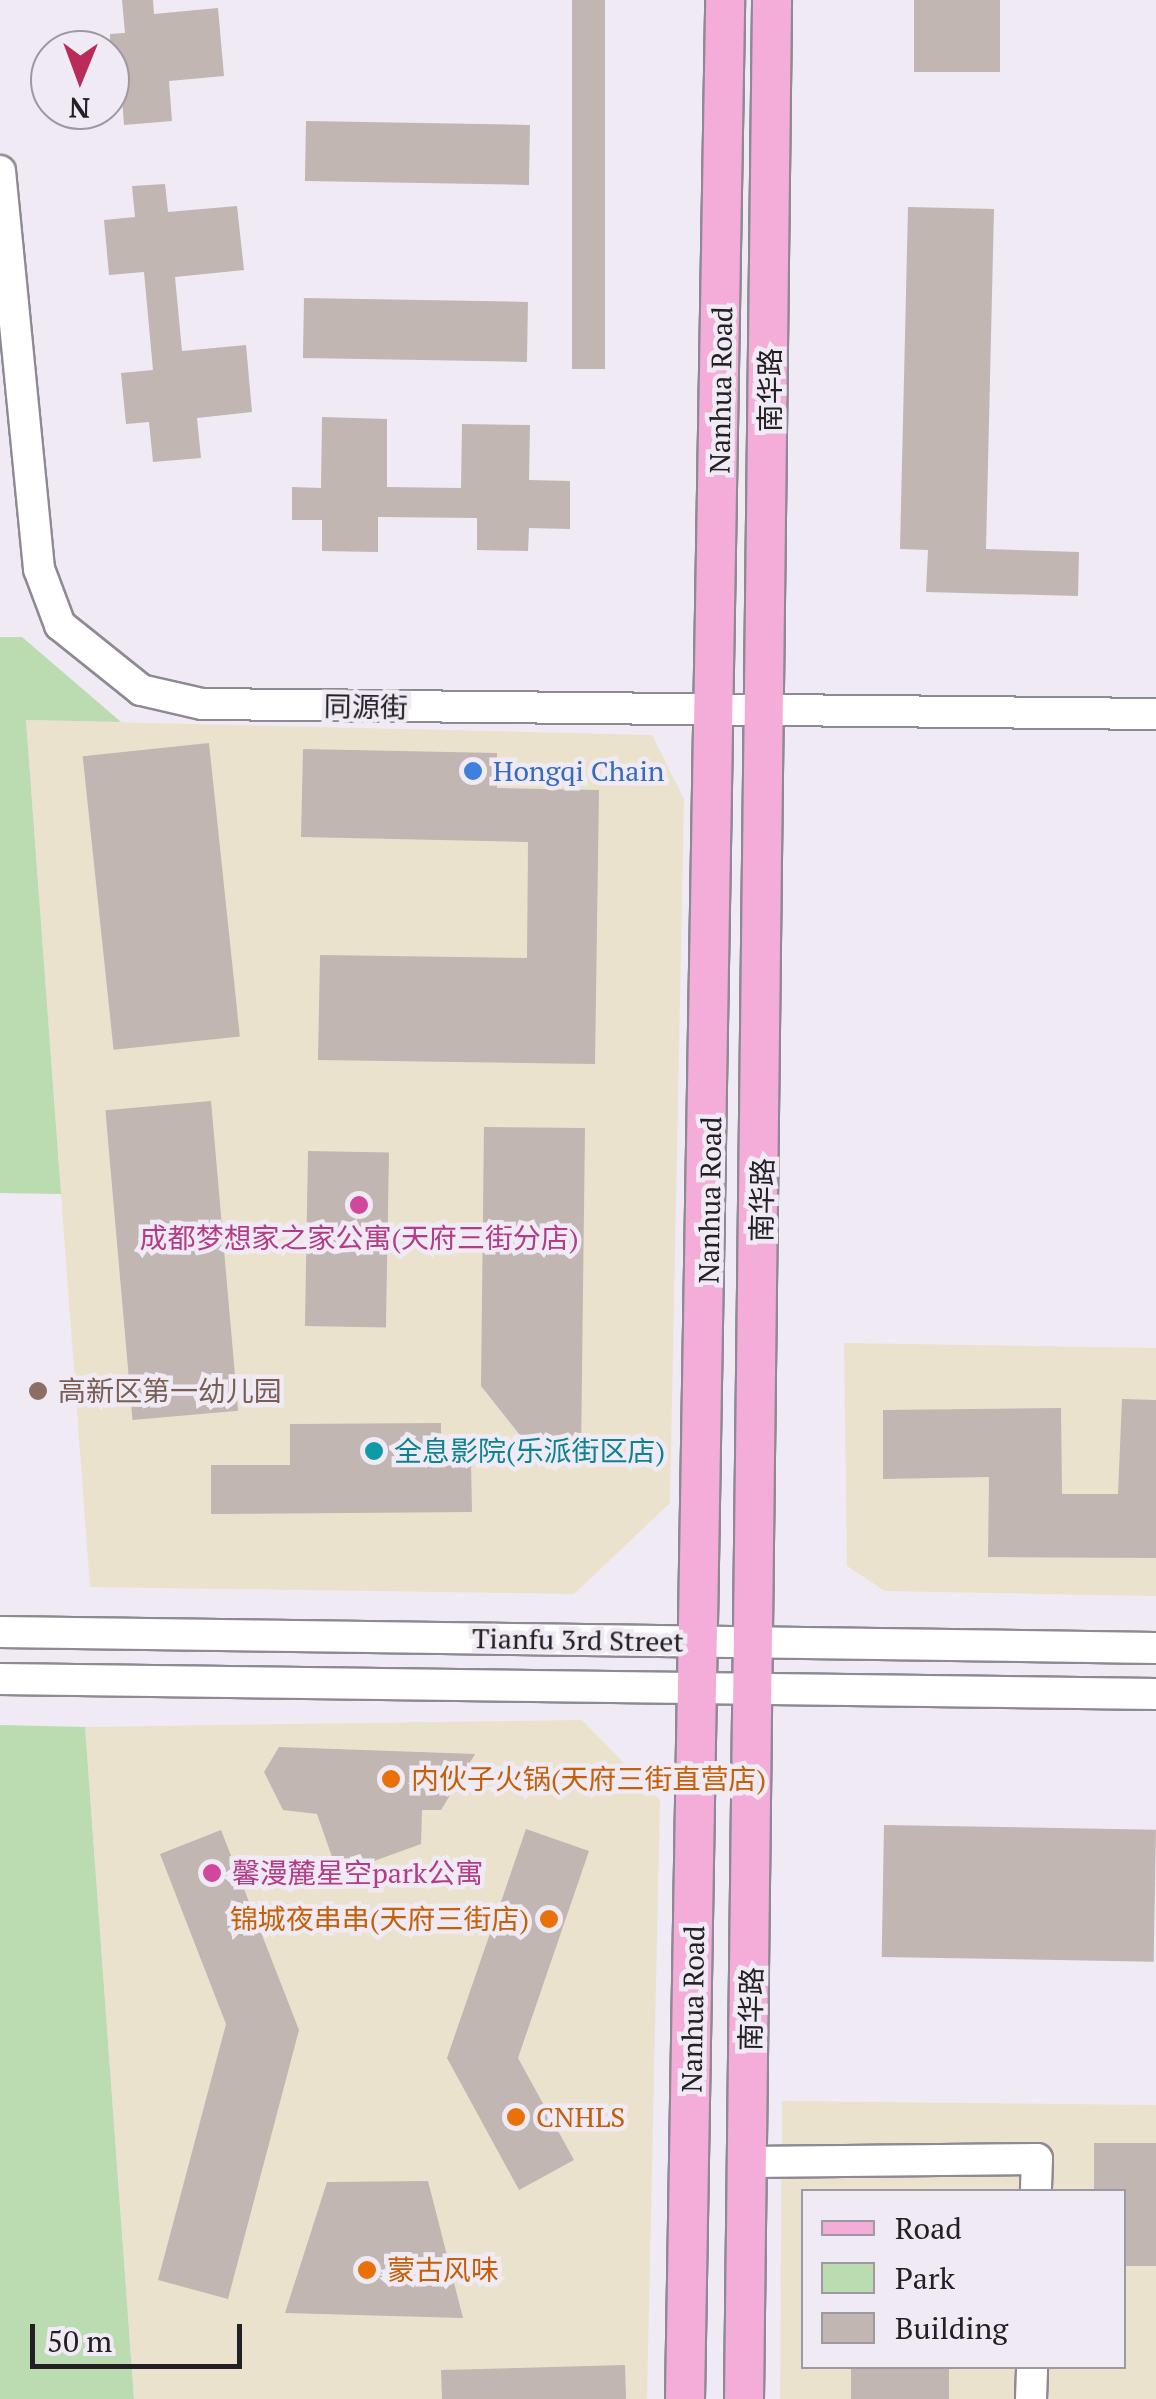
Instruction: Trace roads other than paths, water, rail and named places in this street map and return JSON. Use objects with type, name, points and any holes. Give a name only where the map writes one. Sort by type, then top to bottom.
[{"type":"main road","name":"Nanhua Road","points":[[685,2399],[717,712],[725,0]]},
{"type":"main road","name":"南华路","points":[[744,2399],[758,1688],[772,0]]},
{"type":"street","name":"同源街","points":[[0,171],[39,569],[60,624],[100,664],[141,690],[202,704],[1156,714]]},
{"type":"street","name":"Tianfu 3rd Street","points":[[0,1632],[1156,1648]]},
{"type":"street","name":"Tianfu 3rd Street","points":[[0,1679],[1156,1694]]},
{"type":"street","points":[[748,2162],[1036,2159],[1036,2189]]},
{"type":"street","points":[[1031,2399],[1032,2369]]},
{"type":"place","name":"Hongqi Chain","points":[[473,771]]},
{"type":"place","name":"成都梦想家之家公寓(天府三街分店)","points":[[359,1205]]},
{"type":"place","name":"高新区第一幼儿园","points":[[38,1391]]},
{"type":"place","name":"全息影院(乐派街区店)","points":[[374,1451]]},
{"type":"place","name":"内伙子火锅(天府三街直营店)","points":[[391,1779]]},
{"type":"place","name":"馨漫麓星空park公寓","points":[[212,1873]]},
{"type":"place","name":"锦城夜串串(天府三街店)","points":[[549,1919]]},
{"type":"place","name":"CNHLS","points":[[516,2117]]},
{"type":"place","name":"蒙古风味","points":[[367,2270]]}]
